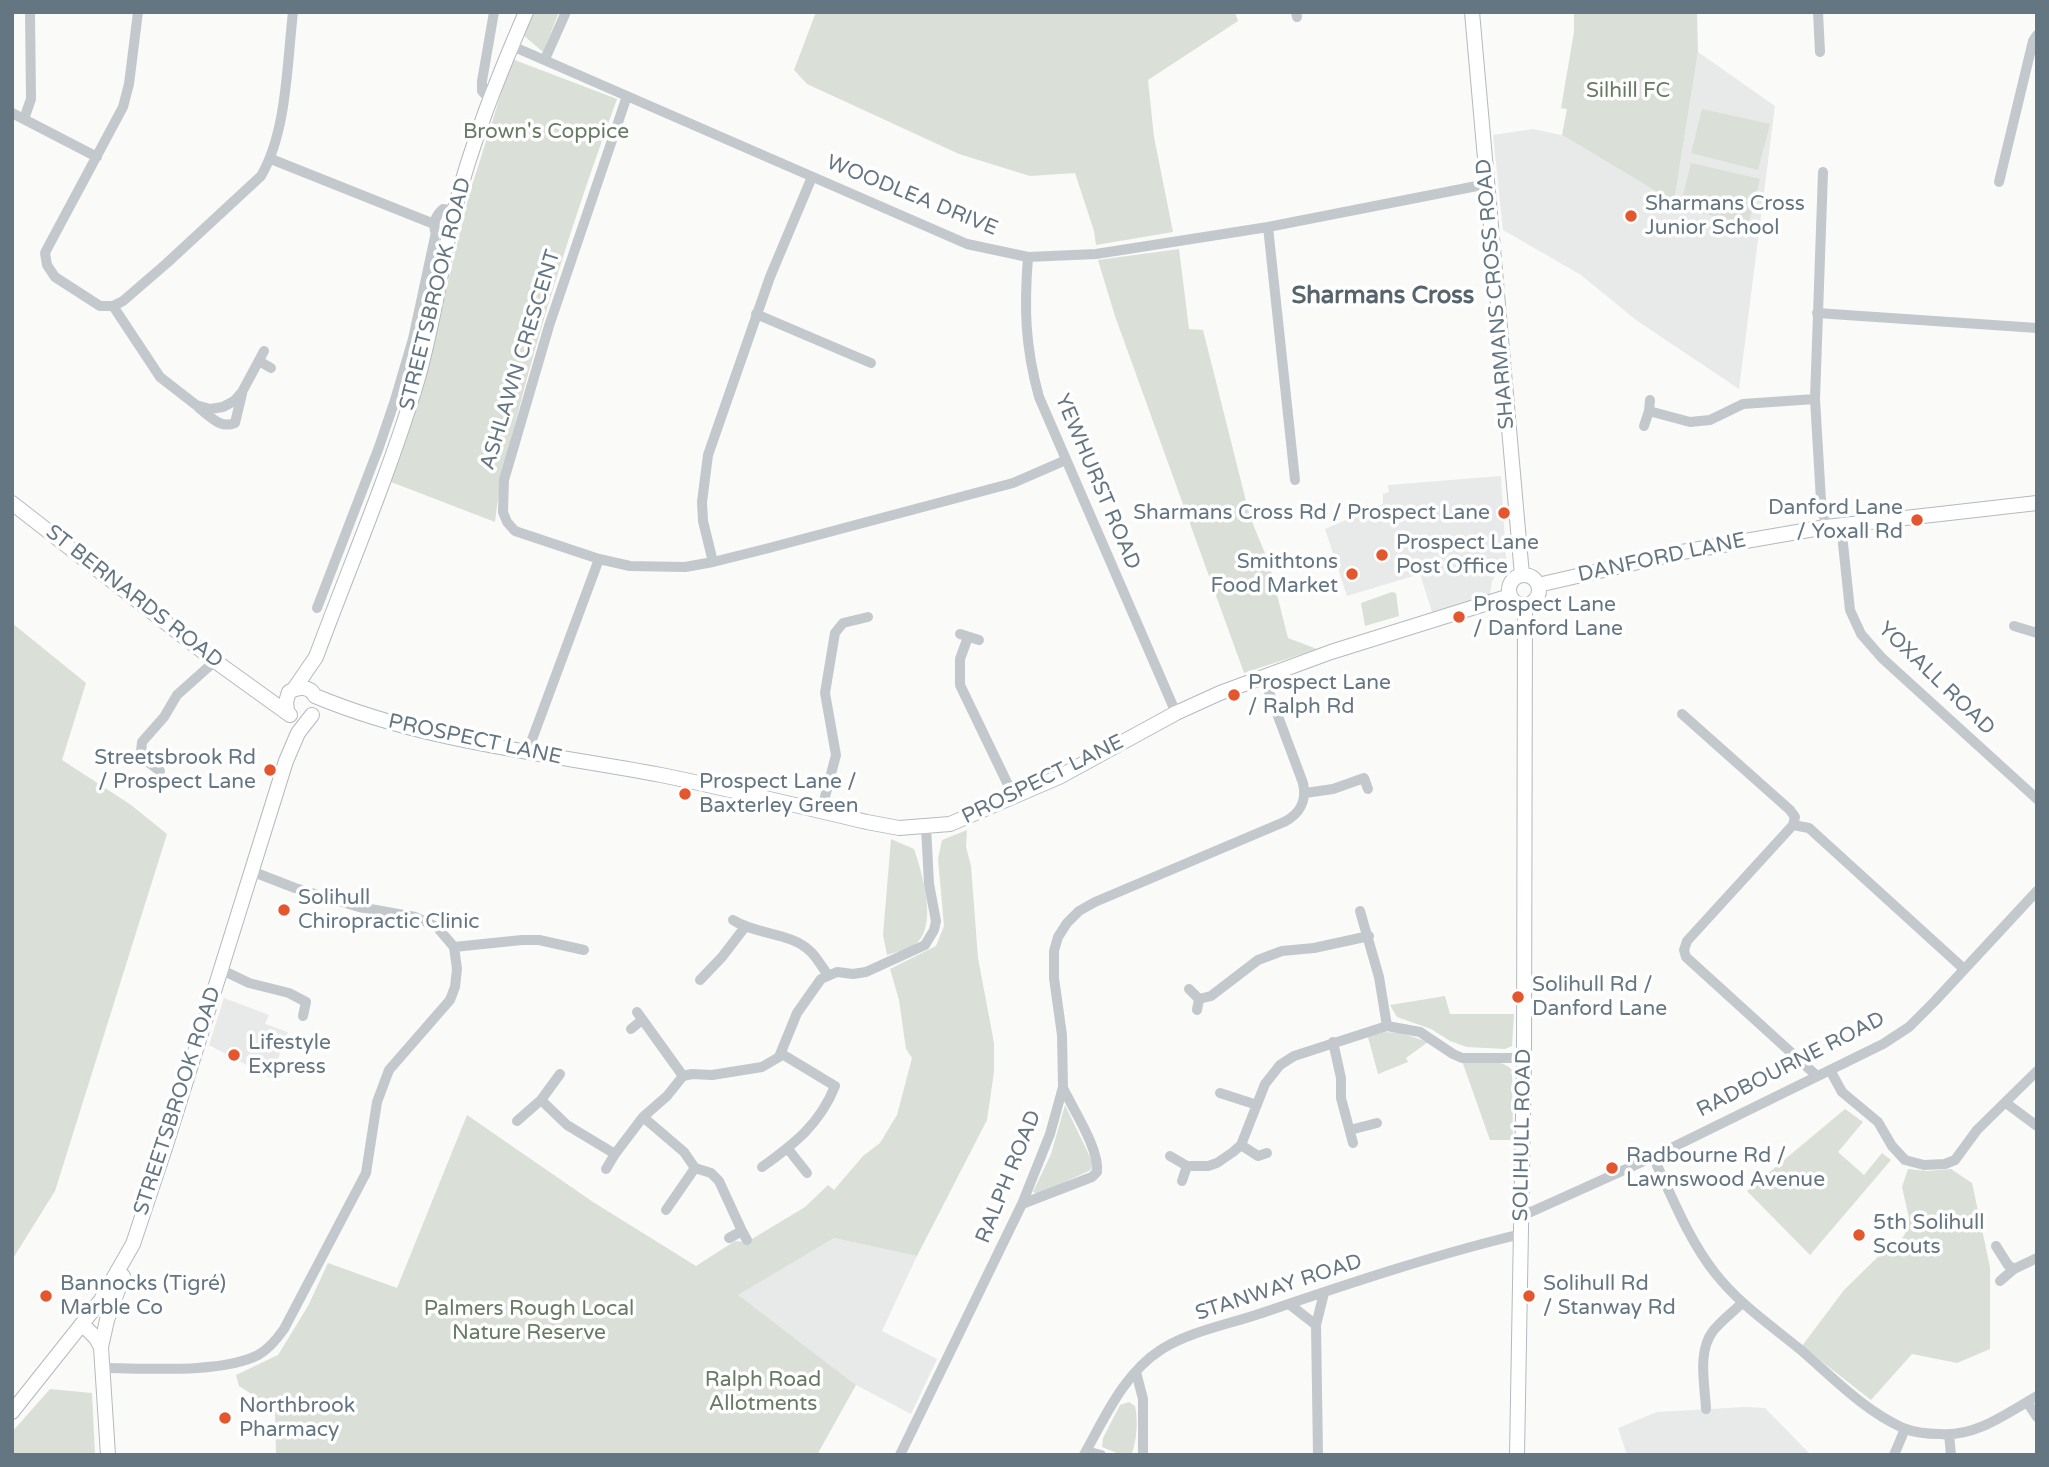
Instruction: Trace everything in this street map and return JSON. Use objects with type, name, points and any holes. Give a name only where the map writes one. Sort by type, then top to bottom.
[{"type":"street","points":[[24,119],[31,99],[30,12]]},
{"type":"street","points":[[138,12],[129,84],[123,107],[45,253],[50,270],[60,280],[100,306],[113,306],[123,301],[261,176],[271,159],[281,118],[293,12]]},
{"type":"street","name":"STREETSBROOK ROAD","points":[[490,100],[482,91],[482,81],[494,12]]},
{"type":"street","name":"STREETSBROOK ROAD","points":[[317,608],[343,564],[415,390],[428,341],[454,211],[490,100],[526,12]]},
{"type":"street","points":[[545,59],[566,12]]},
{"type":"street","name":"SHARMANS CROSS ROAD","points":[[1472,12],[1522,575]]},
{"type":"street","points":[[1818,12],[1821,52]]},
{"type":"street","points":[[1999,182],[2033,41],[2037,35]]},
{"type":"street","name":"WOODLEA DRIVE","points":[[512,46],[967,244],[1028,257],[1096,254],[1268,227],[1487,184]]},
{"type":"street","name":"ASHLAWN CRESCENT","points":[[627,96],[550,326],[504,480],[503,512],[515,531],[599,559],[630,566],[685,567],[713,562],[1013,483],[1066,460]]},
{"type":"street","points":[[12,113],[97,157]]},
{"type":"street","points":[[271,159],[435,228],[446,245]]},
{"type":"street","points":[[1823,172],[1815,399],[1821,500],[1826,527]]},
{"type":"street","points":[[713,562],[703,521],[705,469],[756,314],[813,177]]},
{"type":"street","points":[[435,228],[437,214],[443,209],[454,211]]},
{"type":"street","points":[[1268,227],[1295,480]]},
{"type":"street","name":"STREETSBROOK ROAD","points":[[12,1412],[101,1300],[133,1244],[286,761],[314,703],[316,657],[413,339],[435,228]]},
{"type":"street","name":"YEWHURST ROAD","points":[[1028,257],[1024,310],[1028,350],[1039,397],[1176,713]]},
{"type":"street","points":[[113,306],[160,377],[221,425],[235,423],[242,393],[261,356],[271,368]]},
{"type":"street","points":[[1817,313],[2037,328]]},
{"type":"street","points":[[756,314],[871,363]]},
{"type":"street","points":[[196,405],[210,409],[223,407],[242,393]]},
{"type":"street","points":[[1649,411],[1690,422],[1710,420],[1743,404],[1815,399]]},
{"type":"street","points":[[1644,426],[1650,400]]},
{"type":"street","name":"ST BERNARDS ROAD","points":[[12,503],[215,661],[288,713]]},
{"type":"street","name":"DANFORD LANE","points":[[1538,585],[1682,552],[1841,524],[2037,503]]},
{"type":"street","name":"YOXALL ROAD","points":[[1841,524],[1850,610],[1861,634],[1882,658],[2037,799]]},
{"type":"street","points":[[527,753],[599,559]]},
{"type":"street","points":[[1522,575],[1532,577],[1538,585],[1535,600],[1525,605],[1516,603],[1510,596],[1511,583],[1522,575]]},
{"type":"street","name":"PROSPECT LANE","points":[[314,703],[527,753],[661,775],[899,828],[926,827],[950,824],[1059,776],[1176,713],[1263,676],[1354,644],[1510,596]]},
{"type":"street","name":"SOLIHULL ROAD","points":[[1517,1455],[1524,1058],[1525,605]]},
{"type":"street","points":[[821,812],[836,755],[825,693],[835,633],[843,623],[868,617]]},
{"type":"street","points":[[2014,626],[2037,633]]},
{"type":"street","points":[[969,637],[960,659],[960,685],[1013,795]]},
{"type":"street","name":"STREETSBROOK ROAD","points":[[292,691],[316,657]]},
{"type":"street","points":[[160,771],[144,759],[141,752],[142,742],[164,717],[177,695],[215,661]]},
{"type":"street","points":[[1263,676],[1291,746],[1305,793],[1333,789],[1364,778],[1368,789]]},
{"type":"street","points":[[257,690],[292,691],[303,688],[314,703],[303,719],[288,713],[286,702],[292,691]]},
{"type":"street","name":"STREETSBROOK ROAD","points":[[286,761],[288,713]]},
{"type":"street","points":[[1682,714],[1795,817],[1793,825],[1687,942],[1684,950],[1686,957],[1817,1076]]},
{"type":"street","name":"RALPH ROAD","points":[[900,1455],[1022,1204],[1050,1134],[1063,1087],[1062,1035],[1052,961],[1058,937],[1079,911],[1095,902],[1291,819],[1301,807],[1305,793]]},
{"type":"street","points":[[1793,825],[1809,828],[1964,969]]},
{"type":"street","points":[[606,1169],[643,1116],[667,1096],[683,1076],[712,1075],[762,1067],[774,1062],[782,1054],[797,1013],[821,979],[837,972],[866,972],[925,945],[936,922],[929,884],[926,827]]},
{"type":"street","points":[[103,1368],[195,1368],[257,1356],[273,1344],[285,1329],[366,1173],[377,1102],[389,1070],[440,1013],[453,993],[457,978],[454,947],[437,927],[415,917],[359,907],[295,888],[251,871]]},
{"type":"street","name":"RADBOURNE ROAD","points":[[1522,1216],[1653,1157],[1883,1044],[1909,1027],[2037,891]]},
{"type":"street","points":[[1360,911],[1379,978],[1387,1026]]},
{"type":"street","points":[[733,920],[745,927],[803,946],[811,952],[828,975]]},
{"type":"street","points":[[700,980],[723,957],[745,927]]},
{"type":"street","points":[[1199,999],[1212,996],[1258,960],[1282,951],[1314,948],[1369,936]]},
{"type":"street","points":[[454,947],[486,942],[539,940],[584,950]]},
{"type":"street","points":[[220,969],[249,983],[289,993],[306,1002],[319,1000]]},
{"type":"street","points":[[1189,989],[1199,999]]},
{"type":"street","points":[[1197,1010],[1199,999]]},
{"type":"street","points":[[303,1016],[306,1002]]},
{"type":"street","points":[[631,1029],[639,1016],[683,1076]]},
{"type":"street","points":[[1170,1156],[1187,1166],[1217,1163],[1241,1145],[1265,1084],[1280,1065],[1294,1056],[1387,1026],[1420,1032],[1453,1055],[1462,1058],[1524,1058]]},
{"type":"street","points":[[1334,1042],[1341,1078],[1341,1098],[1353,1143]]},
{"type":"street","points":[[762,1167],[803,1136],[830,1098],[835,1086],[782,1054]]},
{"type":"street","points":[[1830,1070],[1842,1092],[1878,1122],[1892,1146],[1905,1160],[1917,1164],[1945,1164],[1955,1160],[1977,1130],[2037,1071]]},
{"type":"street","points":[[517,1121],[541,1100],[560,1074]]},
{"type":"street","points":[[1022,1204],[1092,1177],[1097,1172],[1098,1164],[1094,1151],[1063,1087]]},
{"type":"street","points":[[1220,1093],[1257,1105]]},
{"type":"street","points":[[541,1100],[567,1125],[615,1154]]},
{"type":"street","points":[[2006,1103],[2037,1126]]},
{"type":"street","points":[[643,1116],[684,1152],[695,1168],[711,1173],[719,1181],[744,1236],[729,1238]]},
{"type":"street","points":[[1350,1130],[1377,1123]]},
{"type":"street","points":[[1241,1145],[1258,1156],[1267,1153]]},
{"type":"street","points":[[788,1149],[807,1173]]},
{"type":"street","points":[[1653,1157],[1700,1252],[1742,1303],[1854,1396],[1905,1429],[1949,1434],[1968,1432],[1988,1425],[2032,1399],[2037,1418]]},
{"type":"street","points":[[1182,1181],[1187,1166]]},
{"type":"street","points":[[666,1210],[695,1168]]},
{"type":"street","name":"STANWAY ROAD","points":[[1085,1453],[1113,1401],[1136,1372],[1162,1349],[1289,1304],[1521,1234]]},
{"type":"street","points":[[100,1347],[133,1244]]},
{"type":"street","points":[[1997,1246],[2008,1265],[2014,1269]]},
{"type":"street","points":[[2000,1281],[2014,1269],[2037,1258]]},
{"type":"street","points":[[1318,1455],[1315,1325],[1324,1293]]},
{"type":"street","points":[[1706,1409],[1706,1345],[1713,1331],[1742,1303]]},
{"type":"street","points":[[1289,1304],[1315,1325]]},
{"type":"street","points":[[82,1324],[96,1338],[100,1347],[108,1455]]},
{"type":"street","points":[[1136,1372],[1143,1399],[1143,1455]]},
{"type":"street","points":[[1894,1455],[1905,1429]]},
{"type":"street","points":[[1949,1434],[1951,1455]]},
{"type":"street","points":[[1085,1453],[1101,1455]]},
{"type":"shaded area","name":"Sharmans Cross Junior School","points":[[1698,52],[1775,106],[1739,389],[1636,320],[1581,275],[1503,230],[1493,135],[1533,129],[1562,135],[1674,202]]},
{"type":"shaded area","points":[[1501,476],[1506,559],[1492,581],[1490,595],[1432,612],[1420,574],[1347,596],[1325,529],[1383,504],[1383,494],[1389,492],[1388,485]]},
{"type":"shaded area","points":[[224,998],[269,1015],[265,1024],[288,1032],[271,1078],[209,1045]]},
{"type":"shaded area","points":[[834,1238],[917,1256],[882,1331],[937,1359],[911,1414],[856,1385],[737,1295]]},
{"type":"shaded area","points":[[1765,1408],[1811,1455],[1627,1455],[1618,1428],[1657,1412]]},
{"type":"green space","points":[[534,12],[559,12],[543,52],[522,34]]},
{"type":"green space","points":[[816,12],[1235,12],[1238,21],[1148,80],[1154,137],[1173,232],[1096,245],[1075,173],[1030,176],[959,154],[807,84],[794,70]]},
{"type":"green space","name":"Silhill FC","points":[[1574,12],[1697,12],[1698,52],[1674,202],[1562,135],[1567,109],[1561,108],[1574,32]]},
{"type":"green space","name":"Brown's Coppice","points":[[512,59],[617,99],[568,240],[536,346],[500,486],[495,522],[391,482],[434,339],[469,195]]},
{"type":"green space","points":[[1702,109],[1770,124],[1758,170],[1691,153]]},
{"type":"green space","points":[[1691,163],[1760,179],[1748,225],[1680,207]]},
{"type":"green space","points":[[1179,249],[1189,329],[1203,330],[1250,517],[1269,563],[1288,638],[1317,649],[1244,673],[1115,316],[1098,260]]},
{"type":"green space","points":[[1396,593],[1399,616],[1365,626],[1361,603]]},
{"type":"green space","points":[[12,623],[86,683],[62,760],[131,805],[167,834],[55,1191],[12,1260]]},
{"type":"green space","name":"Palmers Rough Local Nature Reserve","points":[[967,830],[966,847],[971,866],[978,958],[994,1043],[994,1072],[987,1120],[917,1256],[834,1238],[738,1295],[856,1385],[817,1455],[276,1455],[275,1409],[239,1386],[236,1375],[278,1355],[308,1306],[328,1263],[397,1288],[467,1115],[593,1202],[696,1266],[735,1241],[747,1242],[805,1207],[828,1185],[834,1190],[863,1156],[880,1143],[897,1115],[912,1058],[906,1049],[899,1000],[890,969],[936,946],[944,926],[938,859],[942,840]]},
{"type":"green space","points":[[891,839],[914,849],[927,900],[927,914],[926,927],[921,938],[913,946],[887,955],[883,935]]},
{"type":"green space","points":[[1445,996],[1450,1014],[1514,1014],[1512,1046],[1505,1049],[1467,1047],[1450,1041],[1431,1029],[1397,1017],[1390,1005]]},
{"type":"green space","points":[[1385,1032],[1401,1033],[1428,1042],[1406,1058],[1408,1062],[1378,1074],[1368,1037]]},
{"type":"green space","points":[[1462,1061],[1496,1062],[1512,1070],[1513,1140],[1490,1140]]},
{"type":"green space","points":[[1065,1105],[1093,1163],[1091,1170],[1039,1194],[1033,1192],[1051,1154]]},
{"type":"green space","points":[[1845,1109],[1863,1122],[1838,1152],[1864,1175],[1882,1153],[1891,1160],[1810,1255],[1747,1191]]},
{"type":"green space","points":[[1908,1169],[1951,1169],[1972,1183],[1990,1267],[1990,1349],[1957,1363],[1912,1354],[1871,1400],[1802,1346],[1844,1290],[1888,1247],[1894,1250],[1905,1234],[1909,1218],[1902,1187]]},
{"type":"green space","points":[[50,1389],[92,1393],[95,1455],[12,1455],[12,1432]]},
{"type":"green space","points":[[1129,1402],[1135,1406],[1136,1417],[1132,1453],[1117,1453],[1102,1447],[1103,1438],[1120,1405]]},
{"type":"place","name":"Sharmans Cross Junior School","points":[[1631,216]]},
{"type":"place","name":"Sharmans Cross Rd / Prospect Lane","points":[[1504,513]]},
{"type":"place","name":"Danford Lane / Yoxall Rd","points":[[1917,520]]},
{"type":"place","name":"Prospect Lane Post Office","points":[[1382,555]]},
{"type":"place","name":"Smithtons Food Market","points":[[1352,574]]},
{"type":"place","name":"Prospect Lane / Danford Lane","points":[[1459,617]]},
{"type":"place","name":"Prospect Lane / Ralph Rd","points":[[1234,695]]},
{"type":"place","name":"Streetsbrook Rd / Prospect Lane","points":[[270,770]]},
{"type":"place","name":"Prospect Lane / Baxterley Green","points":[[685,794]]},
{"type":"place","name":"Solihull Chiropractic Clinic","points":[[284,910]]},
{"type":"place","name":"Solihull Rd / Danford Lane","points":[[1518,997]]},
{"type":"place","name":"Lifestyle Express","points":[[234,1055]]},
{"type":"place","name":"Radbourne Rd / Lawnswood Avenue","points":[[1612,1168]]},
{"type":"place","name":"5th Solihull Scouts","points":[[1859,1235]]},
{"type":"place","name":"Bannocks (Tigré) Marble Co","points":[[46,1296]]},
{"type":"place","name":"Solihull Rd / Stanway Rd","points":[[1529,1296]]},
{"type":"place","name":"Northbrook Pharmacy","points":[[225,1418]]},
{"type":"district","name":"Sharmans Cross","points":[[1383,297]]},
{"type":"park label","name":"Ralph Road Allotments","points":[[763,1392]]}]
